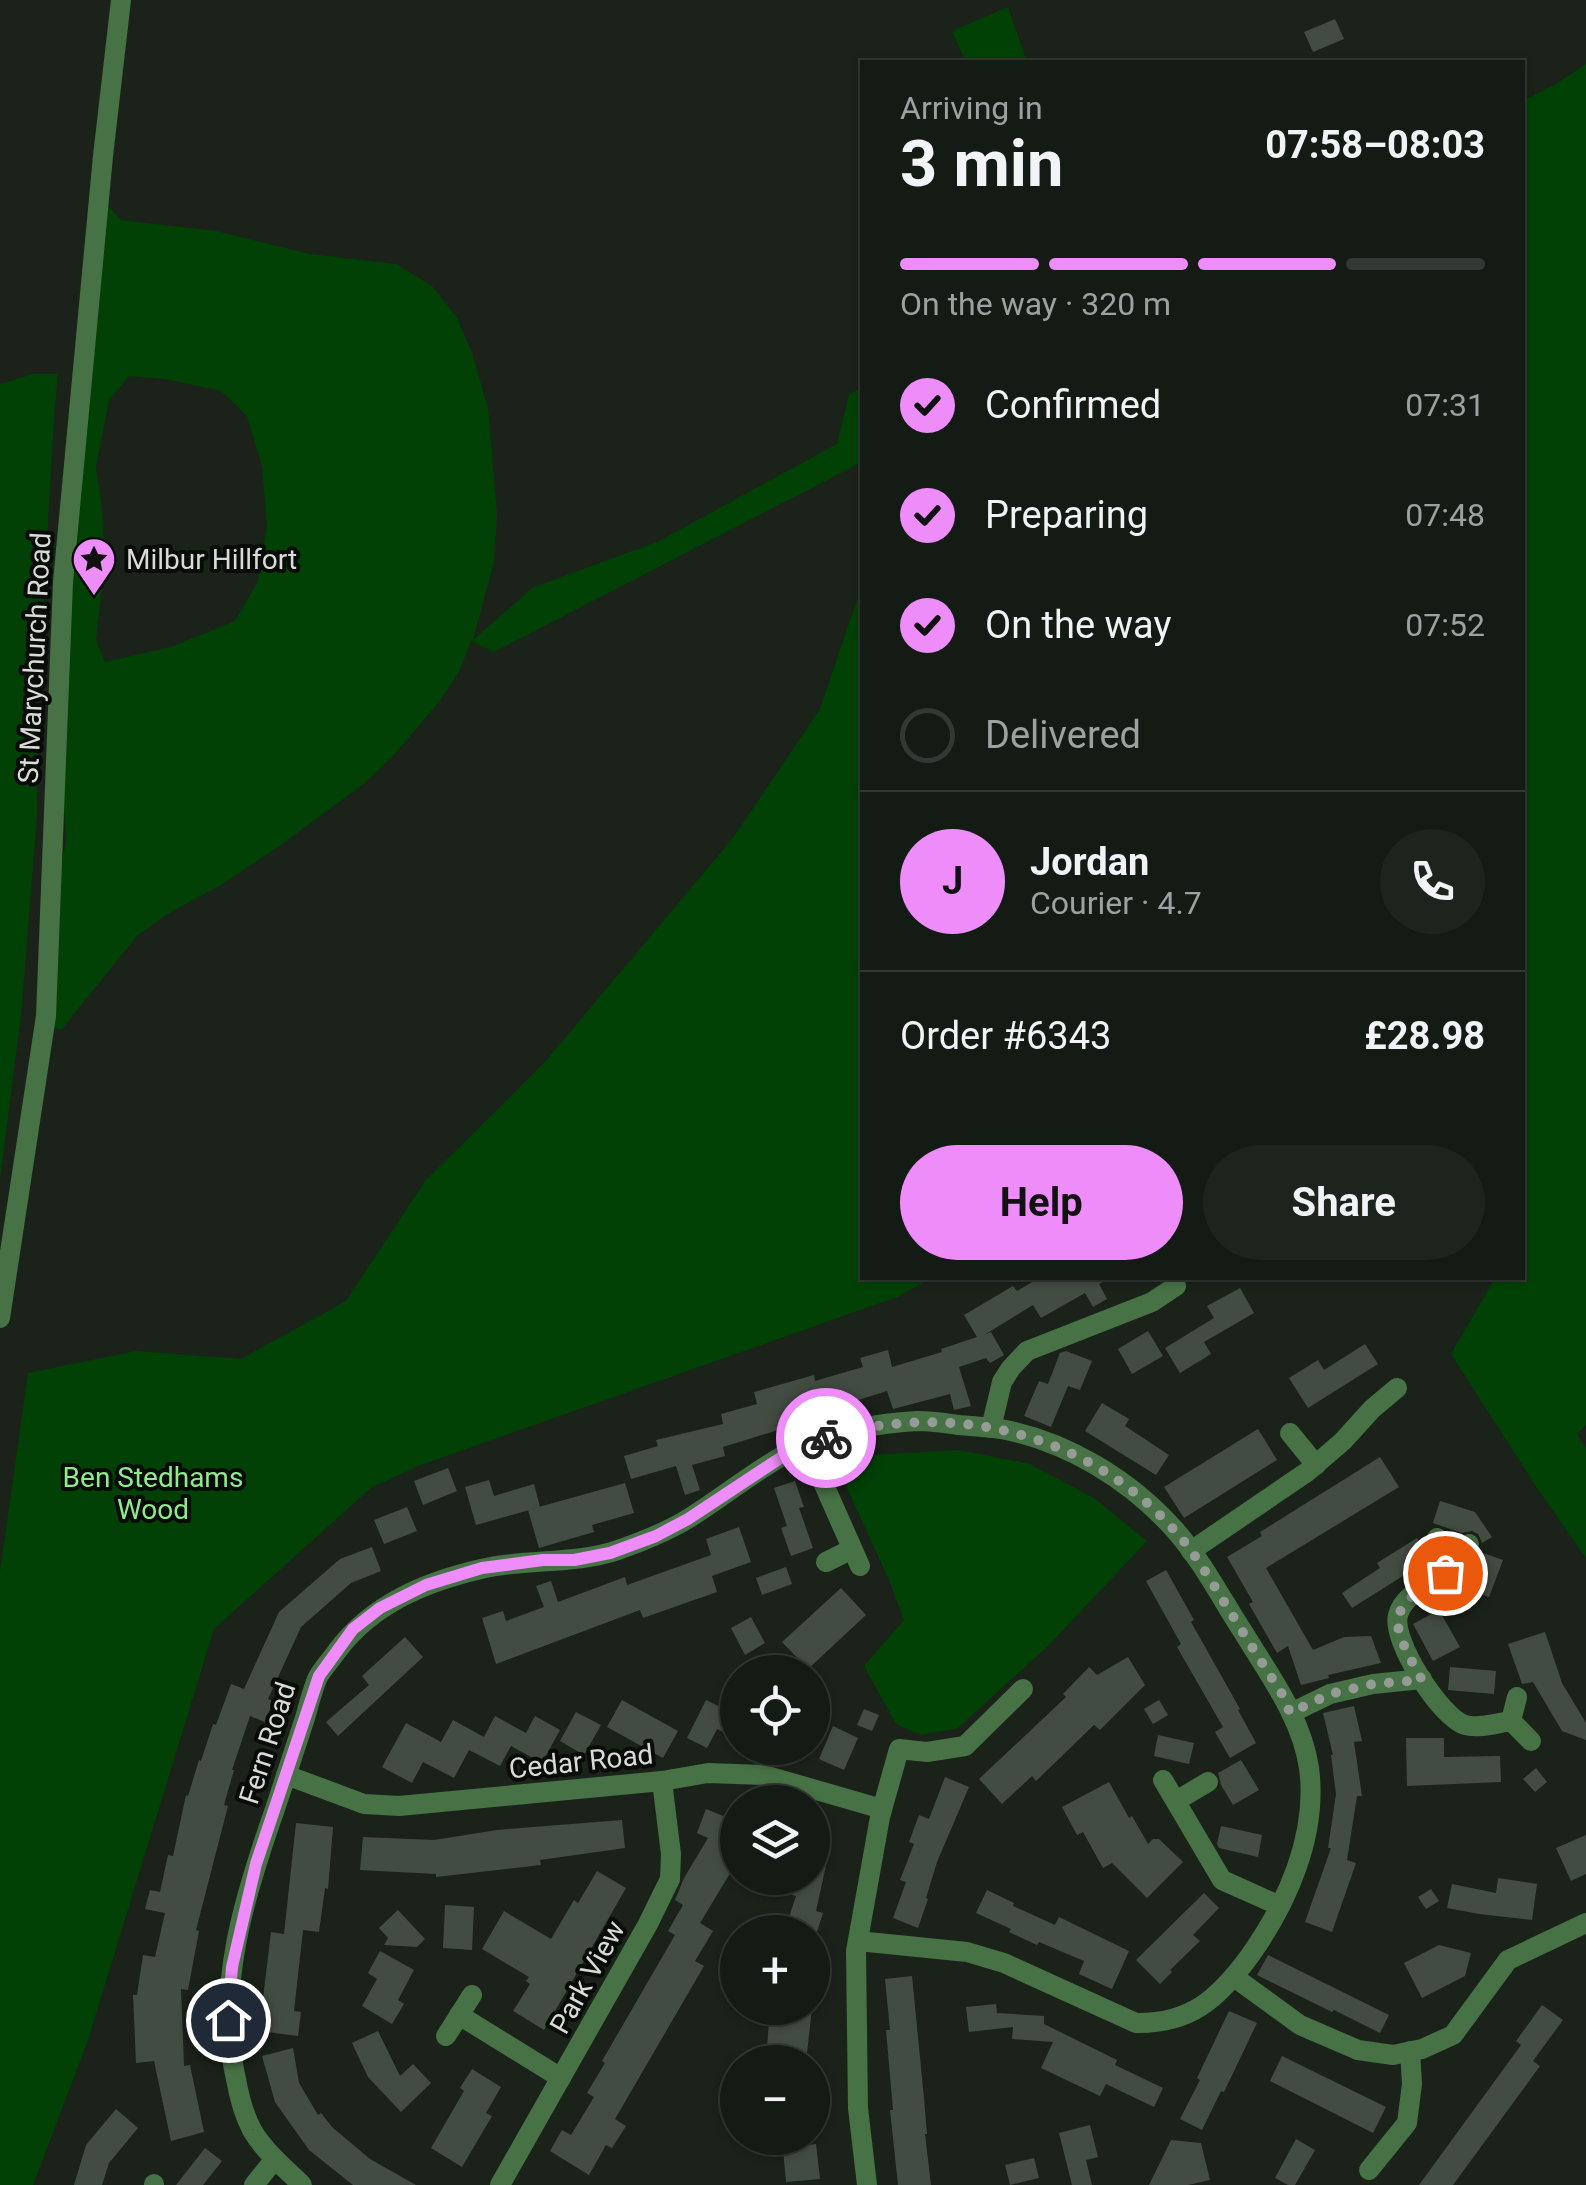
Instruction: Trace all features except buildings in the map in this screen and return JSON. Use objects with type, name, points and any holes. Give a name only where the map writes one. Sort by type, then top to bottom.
[{"type":"street","name":"St Marychurch Road","points":[[0,1318],[46,1016],[63,582],[121,0]]},
{"type":"street","points":[[990,1428],[1002,1382],[1027,1351],[1152,1302],[1174,1282],[1189,1306]]},
{"type":"street","points":[[1191,1551],[1316,1464],[1397,1388]]},
{"type":"street","name":"Fern Road","points":[[302,2185],[252,2130],[240,2098],[231,2060],[228,2020],[232,1967],[256,1864],[319,1676],[353,1629],[380,1608],[426,1585],[482,1568],[610,1553],[656,1536],[797,1447],[860,1428],[920,1421],[1004,1430],[1058,1446],[1140,1496],[1176,1531],[1284,1697],[1304,1743],[1310,1774],[1309,1815],[1299,1863],[1280,1906],[1234,1977],[1207,2004],[1158,2024],[1136,2023],[1004,1963],[967,1952],[858,1941]]},
{"type":"street","points":[[1290,1434],[1316,1464]]},
{"type":"street","points":[[806,1444],[856,1557],[826,1562]]},
{"type":"street","points":[[1437,1538],[1455,1561]]},
{"type":"street","points":[[1469,1544],[1445,1573],[1409,1597],[1398,1614],[1398,1627],[1422,1680],[1452,1719],[1468,1726],[1511,1722]]},
{"type":"street","points":[[1290,1713],[1330,1694],[1373,1684],[1422,1680]]},
{"type":"street","points":[[867,2185],[858,2108],[856,1951],[882,1809],[898,1749],[928,1752],[965,1746],[1023,1690]]},
{"type":"street","points":[[1511,1722],[1517,1698]]},
{"type":"street","points":[[1511,1722],[1530,1741]]},
{"type":"street","name":"Cedar Road","points":[[286,1776],[364,1804],[399,1806],[662,1781],[708,1773],[764,1775],[882,1809]]},
{"type":"street","points":[[1163,1780],[1222,1880],[1280,1906]]},
{"type":"street","name":"Park View","points":[[500,2185],[670,1880],[662,1781]]},
{"type":"street","points":[[1176,1801],[1208,1782]]},
{"type":"street","points":[[1234,1977],[1300,2025],[1358,2050],[1393,2055],[1453,2035],[1508,1960],[1586,1923]]},
{"type":"street","points":[[446,2036],[472,1995]]},
{"type":"street","points":[[459,2015],[561,2078]]},
{"type":"street","points":[[1382,2165],[1407,2123],[1412,2084],[1410,2051]]},
{"type":"street","points":[[254,2185],[275,2158]]},
{"type":"green space","points":[[1008,7],[1026,60],[965,60],[952,31]]},
{"type":"green space","points":[[1586,64],[1586,1425],[1577,1434],[1586,1448],[1586,1558],[1451,1354],[1494,1280],[1525,1280],[1525,100]]},
{"type":"green space","points":[[108,206],[121,220],[216,231],[310,254],[396,264],[432,286],[457,318],[488,408],[497,514],[494,562],[473,640],[532,588],[659,541],[837,444],[849,394],[860,389],[860,463],[494,652],[471,641],[459,672],[440,701],[366,782],[281,845],[137,936],[61,1030],[52,1027],[53,915],[66,840],[61,746],[72,567]],"holes":[[[129,376],[221,391],[247,416],[262,466],[267,525],[258,581],[235,621],[171,647],[105,662],[96,640],[105,560],[96,467],[109,400]]]},
{"type":"green space","points":[[33,374],[58,374],[37,714],[37,816],[21,1016],[0,1179],[0,384]]},
{"type":"green space","name":"Ben Stedhams Wood","points":[[860,596],[860,1280],[928,1280],[900,1296],[421,1465],[372,1487],[214,1629],[87,2043],[33,2185],[0,2185],[0,1572],[28,1373],[136,1351],[241,1359],[346,1301],[425,1181],[544,1063],[733,838],[820,709]]},
{"type":"green space","points":[[959,1450],[1030,1464],[1094,1498],[1147,1541],[1048,1646],[958,1728],[921,1735],[896,1724],[864,1666],[904,1620],[836,1464],[869,1455]]},
{"type":"way so far","points":[[826,1438],[860,1428],[920,1421],[1004,1430],[1058,1446],[1101,1469],[1140,1496],[1176,1531],[1284,1697],[1290,1713],[1330,1694],[1373,1684],[1422,1680],[1402,1642],[1398,1614],[1409,1597],[1445,1573]]},
{"type":"place","name":"Milbur Hillfort","points":[[94,597]]},
{"type":"route","points":[[228,2020],[232,1967],[256,1864],[319,1676],[353,1629],[380,1608],[426,1585],[482,1568],[610,1553],[656,1536],[797,1447],[826,1438]]}]
